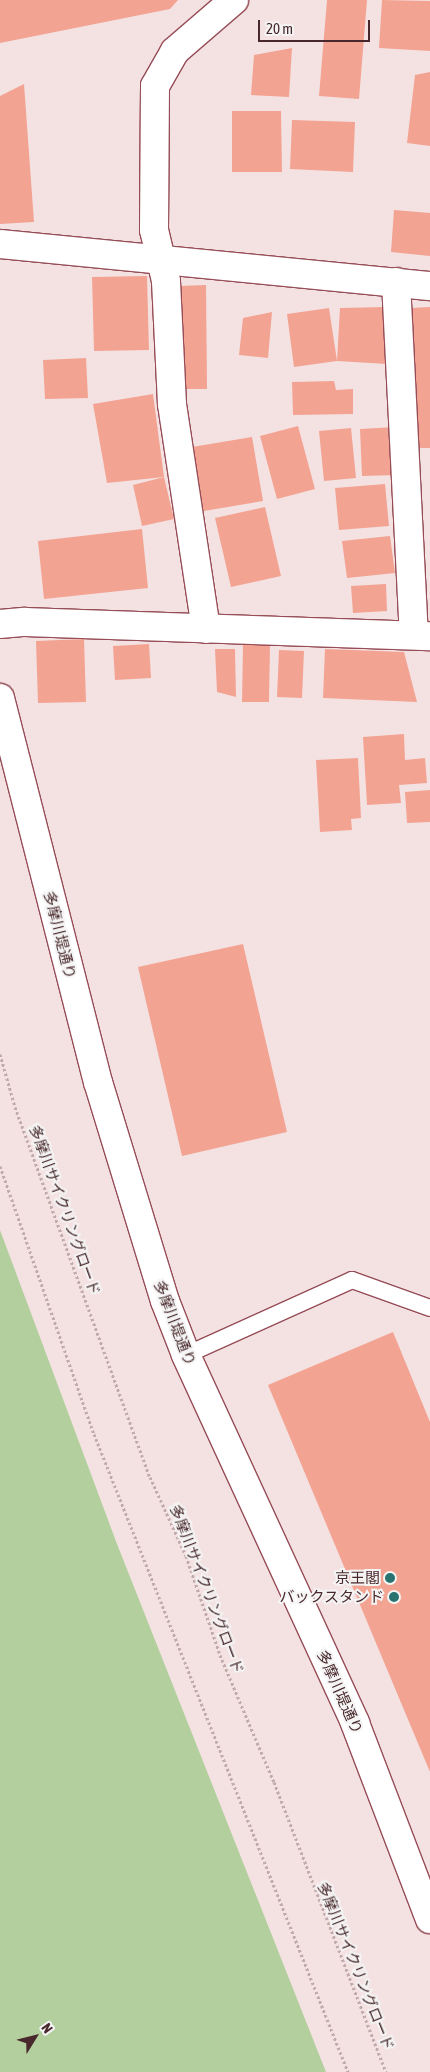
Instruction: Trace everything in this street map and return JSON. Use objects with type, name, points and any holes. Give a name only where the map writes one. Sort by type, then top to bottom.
[{"type":"street","points":[[206,629],[172,404],[166,281],[158,258],[154,230],[155,86],[175,51],[234,0]]},
{"type":"street","points":[[0,244],[430,286]]},
{"type":"street","points":[[0,624],[25,622],[422,635],[396,282]]},
{"type":"street","name":"多摩川堤通り","points":[[0,698],[98,1082],[165,1301],[186,1355],[355,1723],[430,1919]]},
{"type":"lane","points":[[186,1355],[352,1280],[430,1308]]},
{"type":"path","name":"多摩川サイクリングロード","points":[[0,1054],[15,1107],[150,1477],[186,1556],[220,1655],[274,1782],[386,2072]]},
{"type":"path","points":[[0,1166],[94,1434],[348,2072]]},
{"type":"green space","points":[[0,1230],[117,1544],[326,2072],[0,2072]]},
{"type":"building","points":[[0,0],[178,0],[170,9],[0,43]]},
{"type":"building","points":[[327,0],[367,0],[359,99],[319,96]]},
{"type":"building","points":[[382,0],[430,1],[430,51],[379,48]]},
{"type":"building","points":[[292,48],[289,97],[251,95],[254,55]]},
{"type":"building","points":[[430,72],[430,146],[407,143],[415,75]]},
{"type":"building","points":[[24,84],[34,222],[0,224],[0,96]]},
{"type":"building","points":[[232,111],[281,111],[282,172],[232,172]]},
{"type":"building","points":[[292,120],[355,122],[353,172],[290,169]]},
{"type":"building","points":[[394,210],[430,213],[430,256],[391,252]]},
{"type":"building","points":[[147,276],[149,350],[94,351],[92,277]]},
{"type":"building","points":[[206,285],[207,389],[180,389],[179,286]]},
{"type":"building","points":[[385,307],[387,364],[337,361],[340,308]]},
{"type":"building","points":[[430,307],[430,448],[417,448],[411,308]]},
{"type":"building","points":[[329,308],[337,361],[294,367],[287,314]]},
{"type":"building","points":[[272,312],[268,358],[239,355],[243,318]]},
{"type":"building","points":[[86,358],[88,398],[45,399],[43,360]]},
{"type":"building","points":[[334,381],[336,390],[353,389],[353,414],[293,415],[292,382]]},
{"type":"building","points":[[153,394],[164,477],[107,483],[93,404]]},
{"type":"building","points":[[298,426],[315,489],[277,499],[260,436]]},
{"type":"building","points":[[395,427],[397,475],[362,476],[360,429]]},
{"type":"building","points":[[351,428],[356,478],[324,481],[319,431]]},
{"type":"building","points":[[252,437],[263,501],[198,512],[186,448]]},
{"type":"building","points":[[164,477],[174,519],[142,526],[133,485]]},
{"type":"building","points":[[385,484],[389,526],[339,530],[335,488]]},
{"type":"building","points":[[265,507],[281,576],[231,587],[215,518]]},
{"type":"building","points":[[142,529],[148,588],[44,599],[38,541]]},
{"type":"building","points":[[390,536],[395,573],[347,578],[342,541]]},
{"type":"building","points":[[386,584],[387,611],[353,613],[351,586]]},
{"type":"building","points":[[84,639],[86,702],[38,703],[36,641]]},
{"type":"building","points":[[149,644],[151,678],[115,680],[113,646]]},
{"type":"building","points":[[243,644],[270,645],[269,702],[242,702]]},
{"type":"building","points":[[215,649],[235,649],[236,697],[217,692]]},
{"type":"building","points":[[325,649],[404,652],[417,702],[323,698]]},
{"type":"building","points":[[279,650],[304,651],[302,698],[277,697]]},
{"type":"building","points":[[404,734],[405,760],[425,758],[427,783],[399,785],[401,803],[367,805],[363,737]]},
{"type":"building","points":[[358,758],[361,818],[351,819],[352,830],[320,832],[316,760]]},
{"type":"building","points":[[430,790],[430,822],[407,823],[405,792]]},
{"type":"building","points":[[243,944],[287,1132],[182,1156],[138,967]]},
{"type":"building","name":"京王閣","points":[[393,1332],[430,1422],[430,1772],[268,1385]]},
{"type":"place","name":"京王閣","points":[[390,1578]]},
{"type":"place","name":"バックスタンド","points":[[394,1597]]}]
